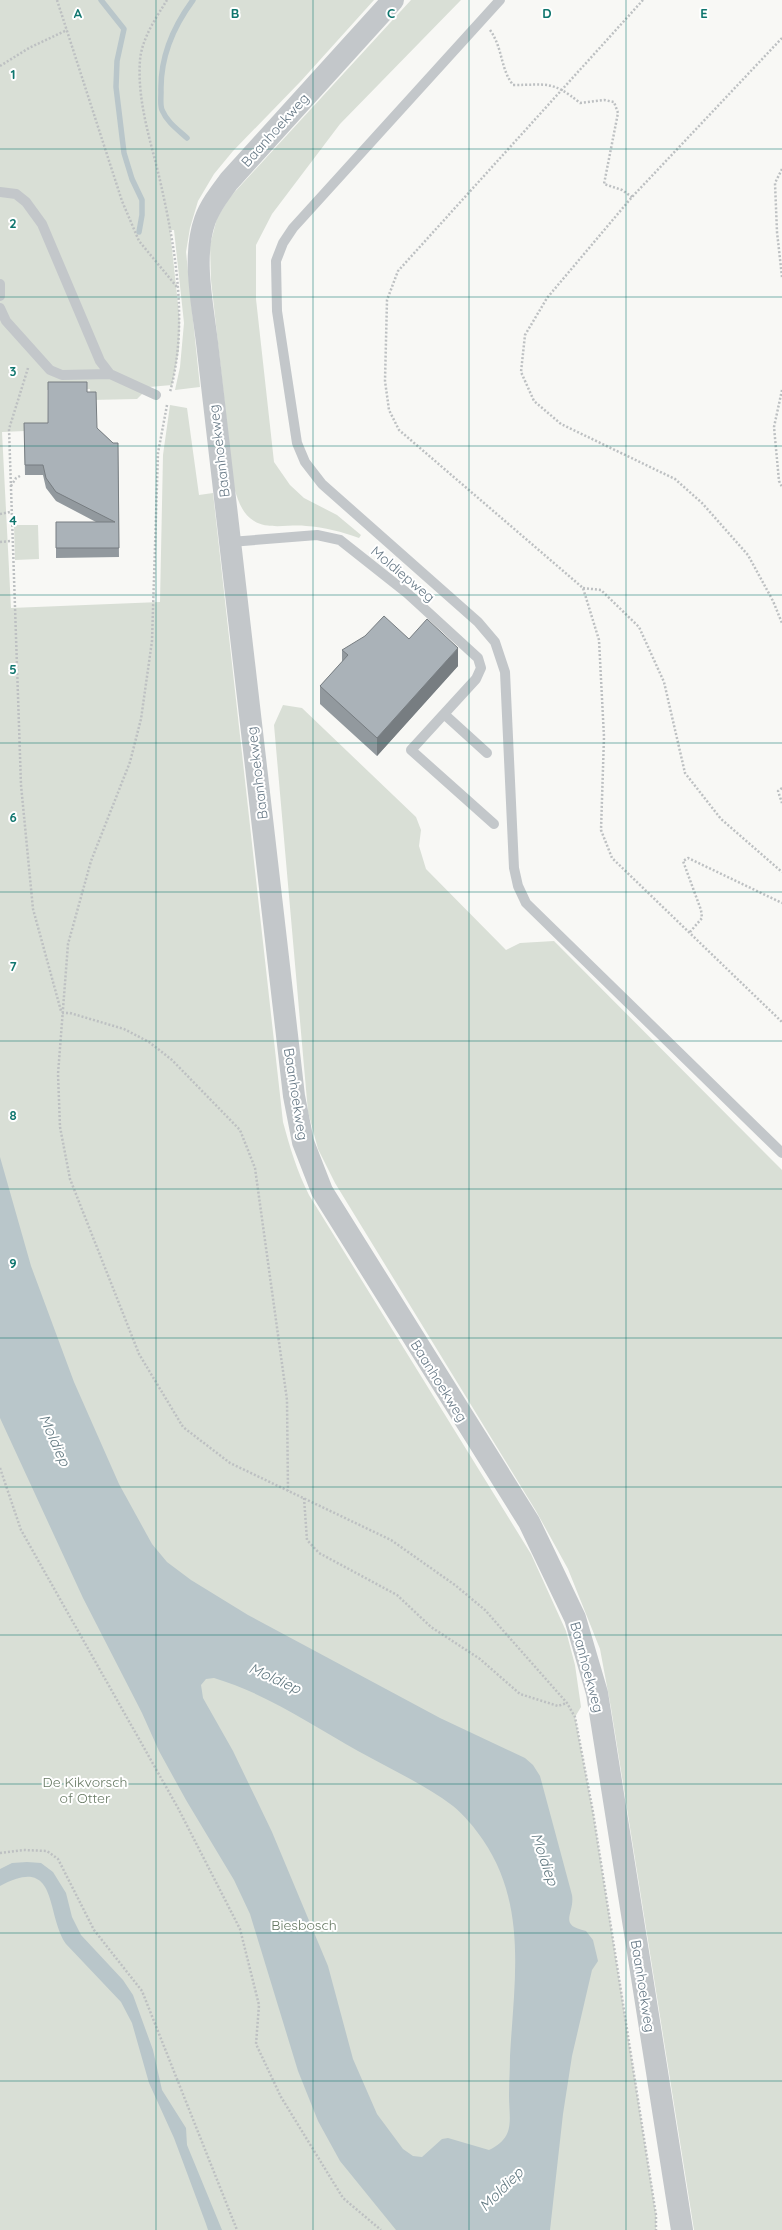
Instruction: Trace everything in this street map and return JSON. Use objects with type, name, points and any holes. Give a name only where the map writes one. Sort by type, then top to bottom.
[{"type":"street","name":"Baanhoekweg","points":[[393,0],[229,181],[214,200],[205,220],[199,243],[199,268],[294,1096],[303,1142],[310,1165],[333,1211],[529,1522],[575,1618],[597,1693],[682,2230]]},
{"type":"lane","points":[[500,0],[293,228],[283,243],[276,261],[277,311],[297,443],[305,462],[322,484],[478,622],[495,642],[505,672],[514,868],[518,886],[526,903],[782,1153]]},
{"type":"lane","points":[[0,192],[16,194],[26,202],[42,224],[100,361],[110,374]]},
{"type":"lane","points":[[0,284],[0,296]]},
{"type":"lane","points":[[0,308],[6,321],[50,370],[62,375],[110,374],[156,395]]},
{"type":"lane","name":"Moldiepweg","points":[[230,542],[317,535],[340,540],[407,593],[478,658],[480,668],[476,679],[412,750],[494,824]]},
{"type":"lane","points":[[444,714],[487,753]]},
{"type":"path","points":[[57,0],[122,201],[139,241],[177,287]]},
{"type":"path","points":[[168,0],[149,29],[140,59],[142,107],[168,216],[180,323],[179,350],[158,453],[152,641],[141,720],[130,762],[91,861],[68,944],[58,1074],[60,1127],[70,1179],[139,1354],[183,1427],[230,1463],[391,1540],[455,1585],[485,1610],[567,1703],[575,1717],[593,1812],[656,2215],[656,2230]]},
{"type":"path","points":[[643,0],[398,271],[387,300],[385,381],[389,410],[399,430],[583,588],[598,640],[604,737],[601,830],[612,858],[782,1022]]},
{"type":"path","points":[[483,19],[498,42],[506,76],[512,85],[551,85],[562,88],[580,103],[604,100],[614,102],[618,113],[604,184],[622,190],[632,197]]},
{"type":"path","points":[[0,66],[29,48],[67,30]]},
{"type":"path","points":[[782,38],[632,197],[547,298],[525,335],[521,372],[534,401],[561,424],[675,479],[702,503],[748,555],[774,601],[782,623]]},
{"type":"path","points":[[782,169],[775,183],[777,232],[782,277]]},
{"type":"path","points":[[33,351],[9,429],[10,512],[21,785],[33,909],[62,1013]]},
{"type":"path","points":[[782,390],[774,428],[779,481],[782,486]]},
{"type":"path","points":[[10,489],[13,482],[20,476]]},
{"type":"path","points":[[0,514],[10,512]]},
{"type":"path","points":[[0,542],[12,541]]},
{"type":"path","points":[[583,588],[601,590],[640,627],[664,682],[685,773],[721,819],[782,872]]},
{"type":"path","points":[[782,788],[778,791],[782,803]]},
{"type":"path","points":[[690,932],[702,918],[701,910],[683,861],[688,858],[782,903]]},
{"type":"path","points":[[62,1013],[70,1013],[124,1029],[149,1042],[172,1060],[209,1097],[240,1130],[247,1144],[255,1168],[287,1400],[288,1491]]},
{"type":"path","points":[[0,1468],[21,1530],[178,1808],[240,1929],[259,2004],[256,2044],[281,2097],[343,2198],[381,2230]]},
{"type":"path","points":[[304,1498],[307,1540],[319,1553],[397,1595],[431,1627],[480,1659],[520,1694],[558,1706],[567,1703]]},
{"type":"path","points":[[0,1853],[23,1850],[47,1851],[58,1859],[94,1930],[142,1991],[237,2230]]},
{"type":"green space","name":"Biesbosch","points":[[0,0],[374,0],[301,81],[233,151],[214,174],[198,201],[190,228],[186,252],[200,387],[175,390],[180,367],[184,323],[174,230],[170,230],[180,323],[179,350],[172,385],[149,387],[137,399],[91,400],[90,389],[47,390],[48,430],[2,432],[11,608],[160,602],[163,455],[170,405],[187,408],[199,495],[213,493],[283,1122],[294,1159],[309,1195],[531,1554],[566,1631],[575,1665],[581,1707],[575,1717],[593,1812],[656,2215],[656,2230],[0,2230]]},
{"type":"green space","points":[[411,0],[461,0],[340,124],[272,214],[256,245],[256,299],[274,462],[290,485],[304,498],[337,515],[361,535],[359,538],[320,527],[272,526],[260,524],[246,515],[243,511],[234,488],[211,280],[210,245],[217,218],[230,197]]},
{"type":"green space","points":[[14,525],[38,525],[39,559],[15,560]]},
{"type":"green space","points":[[283,705],[302,708],[416,817],[421,830],[419,846],[426,869],[506,950],[520,943],[554,941],[782,1170],[782,2230],[694,2230],[611,1708],[600,1649],[568,1569],[536,1511],[335,1183],[318,1149],[308,1112],[274,725]]},
{"type":"water","name":"Moldiep","points":[[0,1157],[31,1266],[74,1382],[119,1484],[152,1544],[167,1562],[191,1580],[248,1615],[440,1718],[525,1758],[533,1765],[540,1776],[572,1895],[569,1918],[570,1922],[572,1926],[577,1929],[586,1931],[593,1940],[598,1961],[592,1970],[572,2056],[563,2114],[550,2230],[396,2230],[340,2161],[318,2121],[298,2071],[250,1914],[234,1880],[186,1800],[159,1751],[142,1713],[83,1598],[0,1418]],"holes":[[[214,1678],[233,1684],[288,1710],[442,1798],[453,1806],[473,1826],[483,1840],[497,1865],[507,1891],[515,1945],[514,2000],[510,2056],[510,2120],[507,2133],[498,2145],[489,2150],[448,2138],[442,2139],[422,2157],[413,2156],[403,2149],[377,2114],[353,2059],[328,1966],[272,1832],[233,1751],[203,1698],[201,1685],[206,1679]]]},
{"type":"water","points":[[12,1863],[41,1863],[53,1872],[66,1893],[72,1917],[81,1935],[123,1980],[133,1995],[153,2050],[162,2090],[186,2128],[187,2145],[222,2230],[208,2230],[174,2138],[149,2083],[132,2023],[121,2002],[66,1944],[60,1931],[47,1891],[41,1882],[32,1877],[19,1878],[0,1886],[0,1869]]},
{"type":"building","points":[[48,382],[87,382],[87,392],[96,392],[97,428],[113,443],[118,443],[119,548],[56,548],[56,522],[115,522],[56,492],[46,478],[43,465],[25,465],[24,423],[48,423]]},
{"type":"building","points":[[384,616],[409,639],[427,619],[458,648],[377,738],[320,686],[348,655],[342,650],[365,636]]},
{"type":"waterway","points":[[101,0],[124,29],[117,61],[116,87],[124,153],[132,179],[142,200],[142,215],[139,232]]},
{"type":"waterway","points":[[187,138],[169,122],[162,110],[161,79],[165,55],[169,43],[179,21],[193,0]]},
{"type":"park label","name":"De Kikvorsch of Otter","points":[[85,1790]]}]
